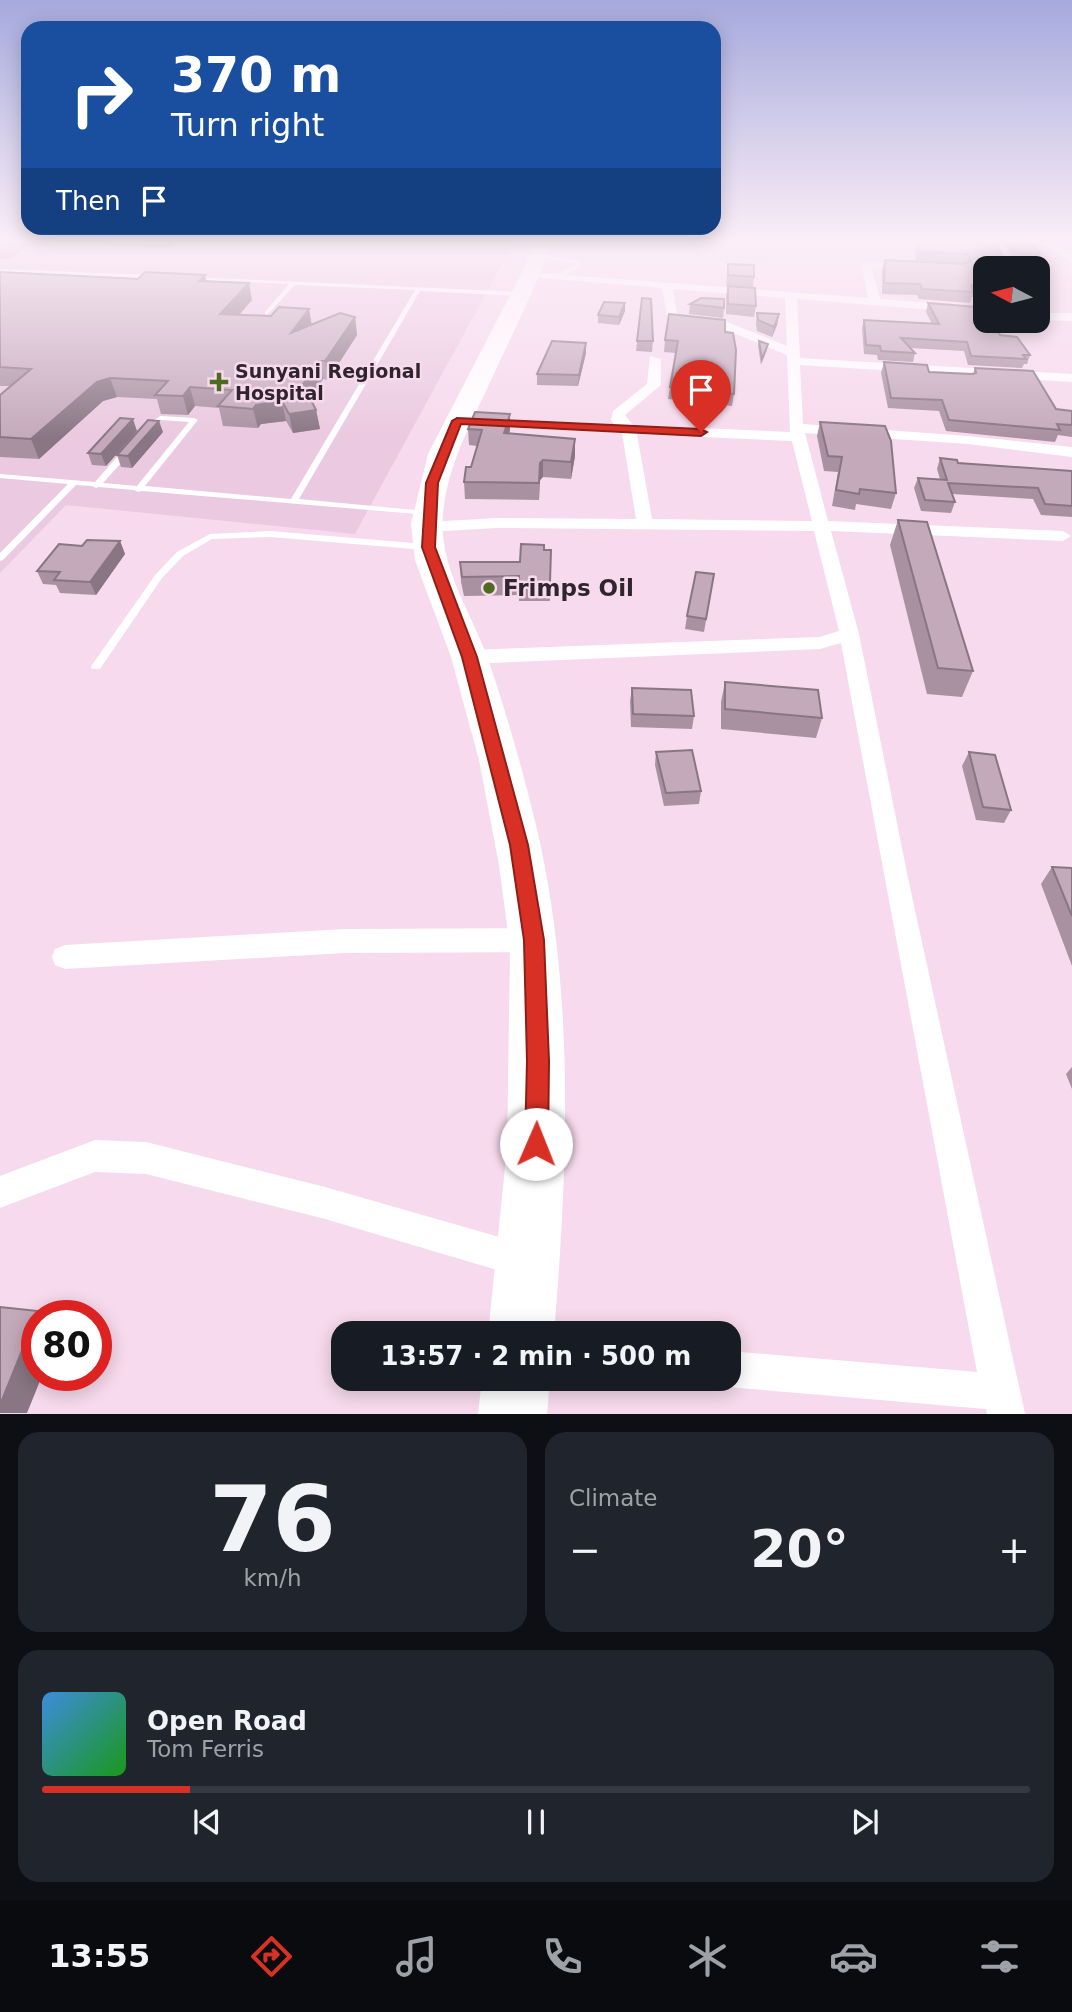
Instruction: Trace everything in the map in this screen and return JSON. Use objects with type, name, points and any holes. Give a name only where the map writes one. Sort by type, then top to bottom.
[{"type":"highway","points":[[519,306],[457,421],[432,483],[429,529],[469,657],[514,822],[534,940],[537,1089],[529,1262],[522,1321]]},
{"type":"highway","points":[[512,1413],[515,1391]]},
{"type":"street","points":[[669,306],[672,318],[721,324],[793,357],[1072,378]]},
{"type":"street","points":[[741,1371],[1002,1403],[897,891],[849,634],[797,433],[791,306]]},
{"type":"street","points":[[912,306],[973,311]]},
{"type":"street","points":[[1050,315],[1072,317]]},
{"type":"street","points":[[645,525],[629,429],[618,420],[618,414],[654,385],[655,359]]},
{"type":"street","points":[[457,421],[968,440],[1072,453]]},
{"type":"street","points":[[429,529],[497,523],[821,526],[1063,536]]},
{"type":"street","points":[[469,657],[820,643],[849,634]]},
{"type":"street","points":[[65,957],[345,942],[534,940]]},
{"type":"street","points":[[0,1192],[96,1156],[146,1158],[325,1203],[529,1262]]},
{"type":"lane","points":[[267,313],[273,306]]},
{"type":"lane","points":[[293,502],[408,306]]},
{"type":"lane","points":[[138,490],[194,420],[177,417],[156,419],[139,438]]},
{"type":"lane","points":[[96,486],[131,448]]},
{"type":"lane","points":[[0,477],[293,502],[429,529]]},
{"type":"lane","points":[[0,558],[73,484]]},
{"type":"lane","points":[[96,667],[159,576],[180,554],[210,537],[429,529]]},
{"type":"shaded area","name":"Sunyani Regional Hospital","points":[[0,306],[479,306],[355,534],[66,505],[0,573]]},
{"type":"building","points":[[0,306],[227,306],[220,314],[271,316],[279,307],[309,309],[291,333],[340,313],[355,317],[325,361],[319,361],[303,384],[316,410],[289,414],[282,401],[256,405],[253,409],[218,406],[232,390],[190,387],[183,396],[155,395],[168,381],[110,378],[97,382],[31,439],[0,437],[0,395],[31,369],[0,367]]},
{"type":"building","points":[[602,306],[624,306],[619,317],[598,315]]},
{"type":"building","points":[[641,306],[651,306],[653,341],[637,341]]},
{"type":"building","points":[[930,306],[973,307],[973,333],[999,333],[1017,337],[1030,355],[1023,355],[1026,359],[971,356],[967,342],[901,338],[915,353],[881,351],[880,346],[866,345],[864,320],[939,324]]},
{"type":"building","points":[[757,313],[779,314],[774,327],[758,320]]},
{"type":"building","points":[[669,314],[725,320],[725,332],[733,333],[736,350],[734,394],[670,387],[678,341],[665,340]]},
{"type":"building","points":[[552,341],[586,343],[579,375],[537,374]]},
{"type":"building","points":[[759,341],[768,344],[762,359]]},
{"type":"building","points":[[884,362],[927,365],[929,372],[972,374],[976,373],[975,368],[1033,371],[1056,409],[1072,411],[1072,425],[1057,424],[1060,430],[949,420],[942,400],[891,398]]},
{"type":"building","points":[[475,412],[510,414],[504,433],[575,439],[571,462],[543,460],[540,463],[539,483],[464,482],[466,467],[471,467],[482,430],[468,429]]},
{"type":"building","points":[[120,418],[133,419],[101,454],[88,453]]},
{"type":"building","points":[[148,420],[159,421],[128,456],[117,455]]},
{"type":"building","points":[[820,422],[885,426],[891,441],[896,493],[860,489],[859,494],[836,490],[842,457],[828,456]]},
{"type":"building","points":[[940,458],[957,460],[958,463],[1072,471],[1072,506],[1045,504],[1038,488],[948,483],[955,502],[925,500],[918,478],[947,480]]},
{"type":"building","points":[[898,520],[927,522],[973,671],[938,668]]},
{"type":"building","points":[[87,540],[120,541],[90,582],[54,580],[60,572],[37,571],[59,544],[82,546]]},
{"type":"building","points":[[521,544],[544,545],[544,550],[551,550],[550,582],[519,582],[519,576],[462,577],[460,562],[520,562]]},
{"type":"building","points":[[696,572],[714,574],[706,619],[687,616]]},
{"type":"building","points":[[725,682],[818,690],[822,718],[725,709]]},
{"type":"building","points":[[632,688],[691,690],[694,716],[633,714]]},
{"type":"building","points":[[692,750],[701,791],[666,793],[656,752]]},
{"type":"building","points":[[969,752],[995,755],[1011,810],[983,807]]},
{"type":"building","points":[[1052,867],[1072,868],[1072,916]]},
{"type":"building","points":[[0,1307],[21,1309],[21,1353],[0,1405]]},
{"type":"place","name":"Sunyani Regional Hospital","points":[[219,382]]},
{"type":"place","name":"Frimps Oil","points":[[489,588]]},
{"type":"route","points":[[536,1144],[538,1061],[534,940],[519,845],[503,775],[469,657],[428,547],[432,483],[457,421],[701,432]]}]
